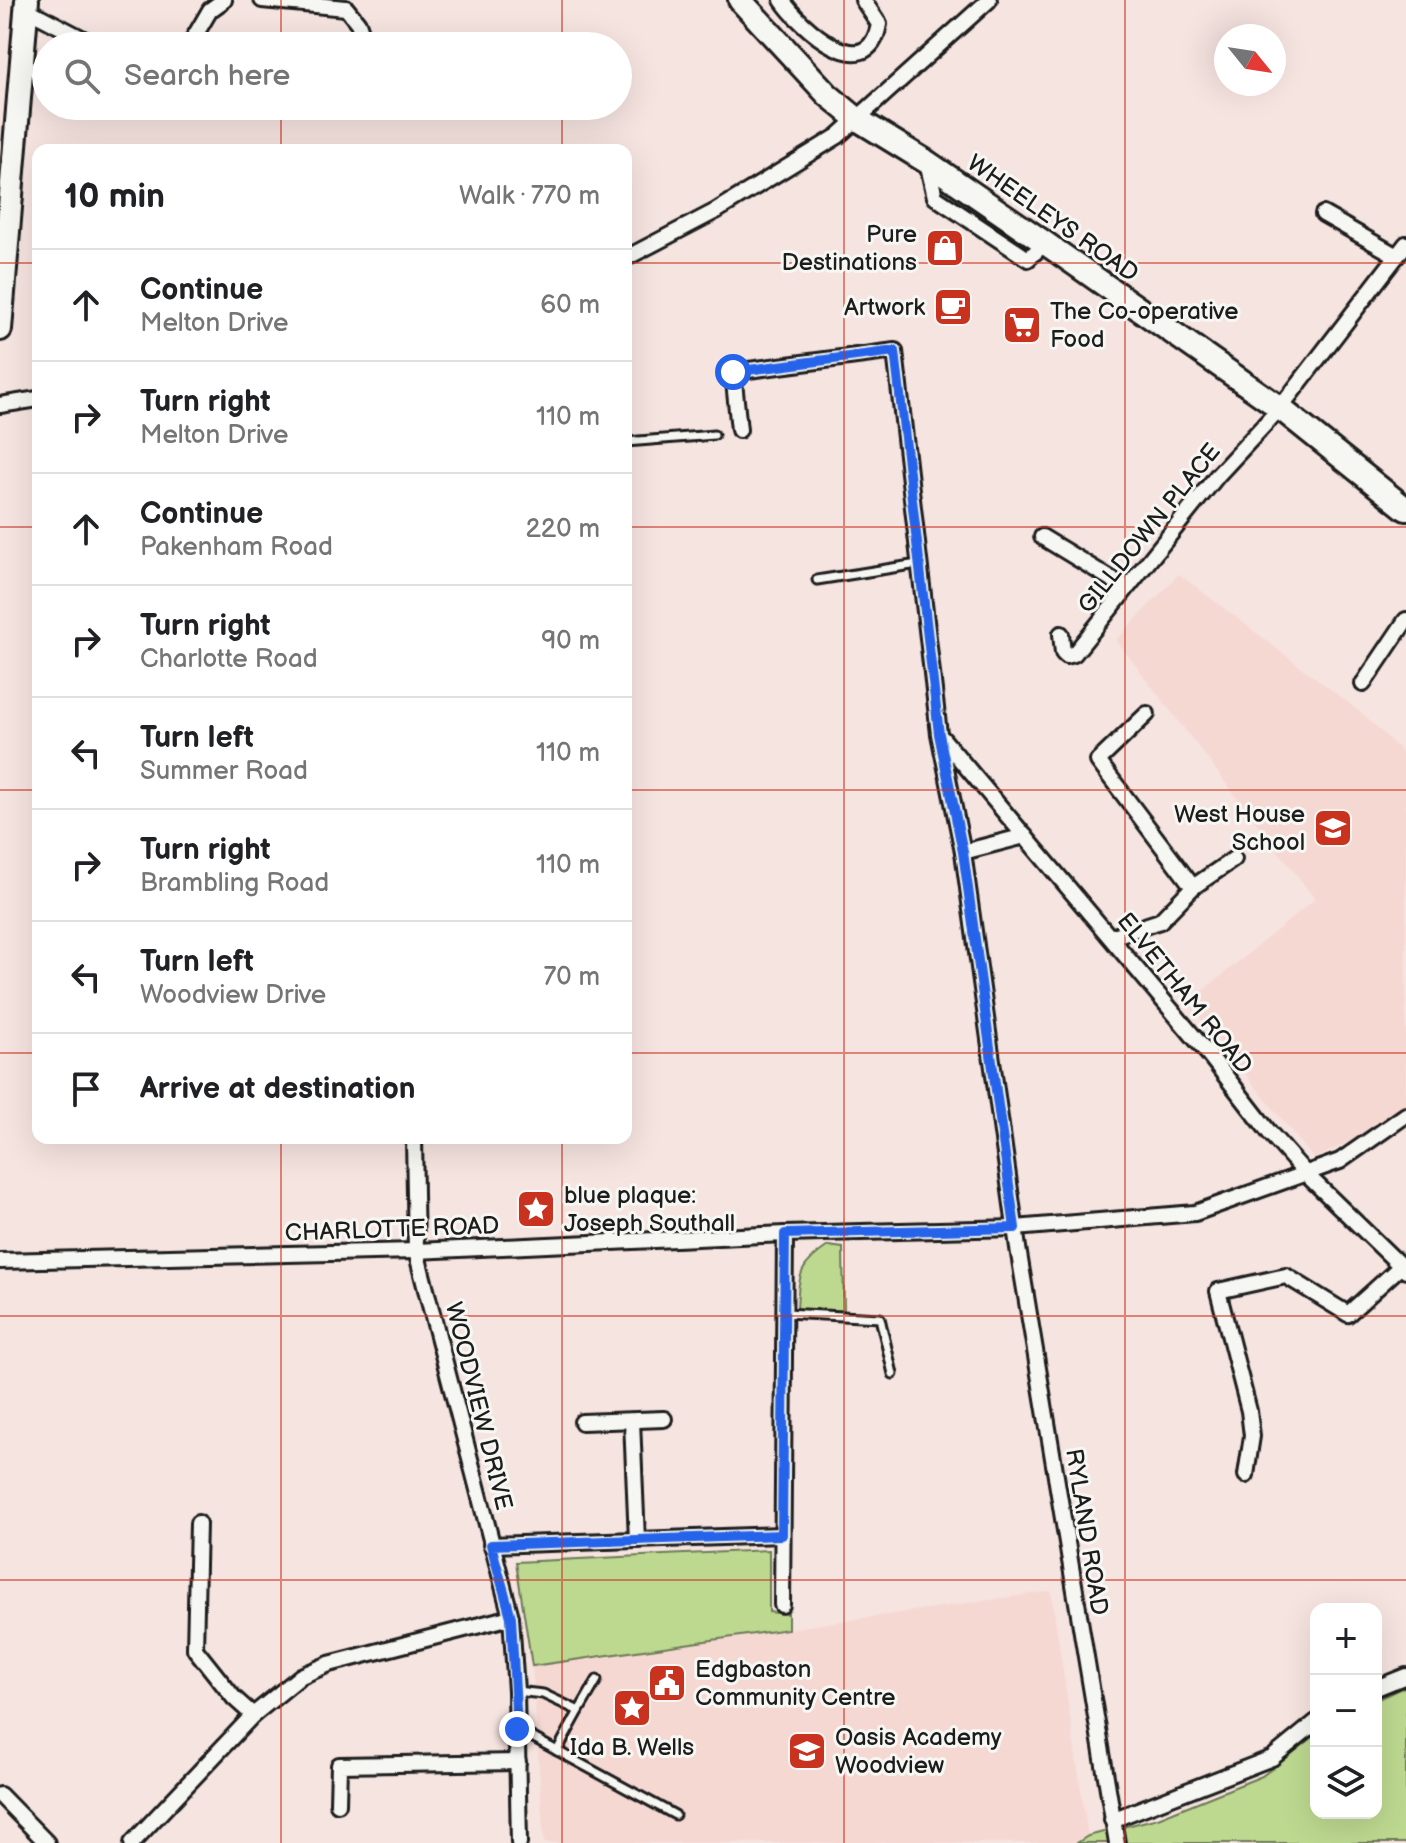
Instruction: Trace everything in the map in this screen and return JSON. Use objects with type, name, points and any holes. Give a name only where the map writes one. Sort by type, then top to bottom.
[{"type":"street","points":[[197,32],[210,10],[224,0]]},
{"type":"street","points":[[262,0],[346,8],[361,32]]},
{"type":"street","name":"WHEELEYS ROAD","points":[[740,0],[828,95],[857,119],[927,162],[1045,243],[1280,408],[1403,500]]},
{"type":"street","points":[[782,0],[813,35],[839,48],[856,52],[868,48],[877,36],[879,24],[863,0]]},
{"type":"street","points":[[632,255],[716,211],[838,136],[989,0]]},
{"type":"street","points":[[0,329],[26,5],[73,32]]},
{"type":"street","points":[[1323,214],[1401,250]]},
{"type":"street","name":"GILLDOWN PLACE","points":[[1061,634],[1063,653],[1066,656],[1074,654],[1217,476],[1280,408],[1401,250]]},
{"type":"street","name":"RYLAND ROAD","points":[[739,430],[733,372],[895,351],[939,734],[963,852],[1015,1228],[1117,1843]]},
{"type":"street","points":[[0,405],[32,400]]},
{"type":"street","points":[[1042,537],[1126,588]]},
{"type":"street","points":[[1363,684],[1406,620]]},
{"type":"street","points":[[1147,714],[1098,761],[1193,887]]},
{"type":"street","name":"ELVETHAM ROAD","points":[[939,734],[1307,1175],[1404,1268]]},
{"type":"street","points":[[963,852],[1025,836]]},
{"type":"street","points":[[1111,937],[1160,921],[1193,887],[1234,859]]},
{"type":"street","name":"CHARLOTTE ROAD","points":[[0,1261],[416,1251],[785,1234],[1015,1228],[1195,1213],[1340,1161],[1406,1115]]},
{"type":"street","name":"WOODVIEW DRIVE","points":[[414,1144],[416,1251],[511,1617],[519,1843]]},
{"type":"street","points":[[782,1605],[785,1234]]},
{"type":"street","points":[[1246,1475],[1252,1436],[1249,1411],[1218,1291],[1286,1276],[1348,1314],[1404,1268]]},
{"type":"street","points":[[582,1422],[664,1419]]},
{"type":"street","points":[[632,1421],[637,1540]]},
{"type":"street","points":[[198,1523],[195,1649],[234,1698],[253,1715]]},
{"type":"street","points":[[491,1545],[782,1535]]},
{"type":"street","points":[[132,1843],[253,1715],[301,1676],[329,1664],[511,1617]]},
{"type":"street","points":[[1382,1686],[1406,1676]]},
{"type":"street","points":[[1112,1820],[1272,1758],[1310,1727]]},
{"type":"street","points":[[338,1804],[339,1765],[518,1762]]},
{"type":"street","points":[[0,1795],[47,1843]]},
{"type":"lane","points":[[632,442],[714,435]]},
{"type":"lane","points":[[817,580],[918,564]]},
{"type":"lane","points":[[783,1313],[880,1318],[893,1374]]},
{"type":"lane","points":[[557,1751],[597,1680]]},
{"type":"lane","points":[[516,1691],[543,1694],[579,1711]]},
{"type":"lane","points":[[517,1729],[675,1815]]},
{"type":"shaded area","name":"West House School","points":[[1179,574],[1363,714],[1406,756],[1406,1107],[1376,1129],[1314,1159],[1188,1003],[1315,899],[1116,640]]},
{"type":"shaded area","name":"Oasis Academy Woodview","points":[[1051,1591],[1088,1836],[1077,1843],[544,1843],[532,1666]]},
{"type":"green space","points":[[828,1246],[843,1248],[844,1311],[797,1309],[802,1272]]},
{"type":"green space","points":[[769,1550],[769,1612],[788,1614],[788,1629],[532,1666],[516,1562]]},
{"type":"green space","points":[[1406,1686],[1406,1843],[1077,1843],[1088,1836],[1158,1818],[1262,1776],[1310,1740],[1310,1819],[1382,1819],[1382,1697]]},
{"type":"place","name":"Pure Destinations","points":[[945,248]]},
{"type":"place","name":"Artwork","points":[[953,307]]},
{"type":"place","name":"The Co-operative Food","points":[[1022,325]]},
{"type":"place","name":"West House School","points":[[1333,828]]},
{"type":"place","name":"blue plaque: Joseph Southall","points":[[536,1209]]},
{"type":"place","name":"Edgbaston Community Centre","points":[[667,1683]]},
{"type":"place","name":"Ida B. Wells","points":[[632,1708]]},
{"type":"place","name":"Oasis Academy Woodview","points":[[807,1751]]},
{"type":"route","points":[[517,1729],[511,1617],[491,1545],[782,1535],[785,1234],[1015,1228],[963,852],[939,734],[895,351],[733,372]]}]
